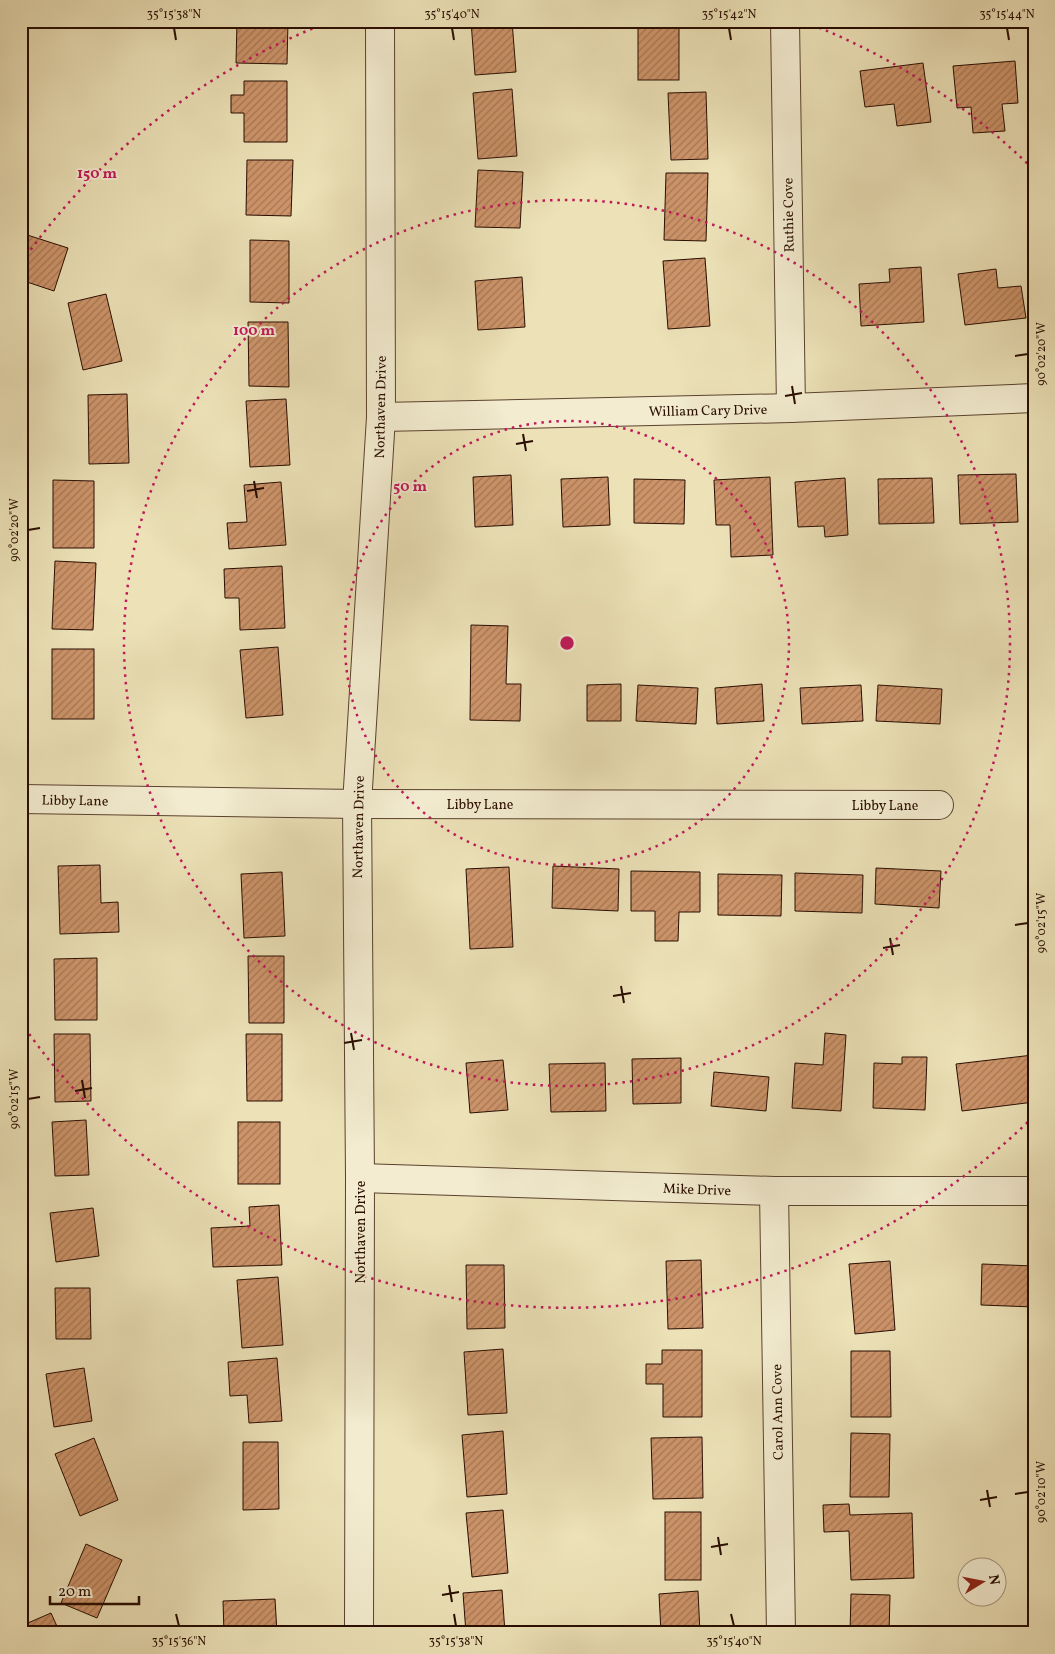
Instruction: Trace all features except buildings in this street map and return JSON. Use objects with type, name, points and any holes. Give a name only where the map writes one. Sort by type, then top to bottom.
[{"type":"street","name":"Northaven Drive","points":[[359,1633],[360,1178],[357,804],[381,417],[380,21]]},
{"type":"street","name":"Ruthie Cove","points":[[786,21],[791,408]]},
{"type":"street","name":"William Cary Drive","points":[[381,417],[791,408],[1034,398]]},
{"type":"street","name":"Libby Lane","points":[[21,799],[357,804],[939,805]]},
{"type":"street","name":"Mike Drive","points":[[360,1178],[774,1191],[1034,1191]]},
{"type":"street","name":"Carol Ann Cove","points":[[774,1191],[781,1633]]}]
